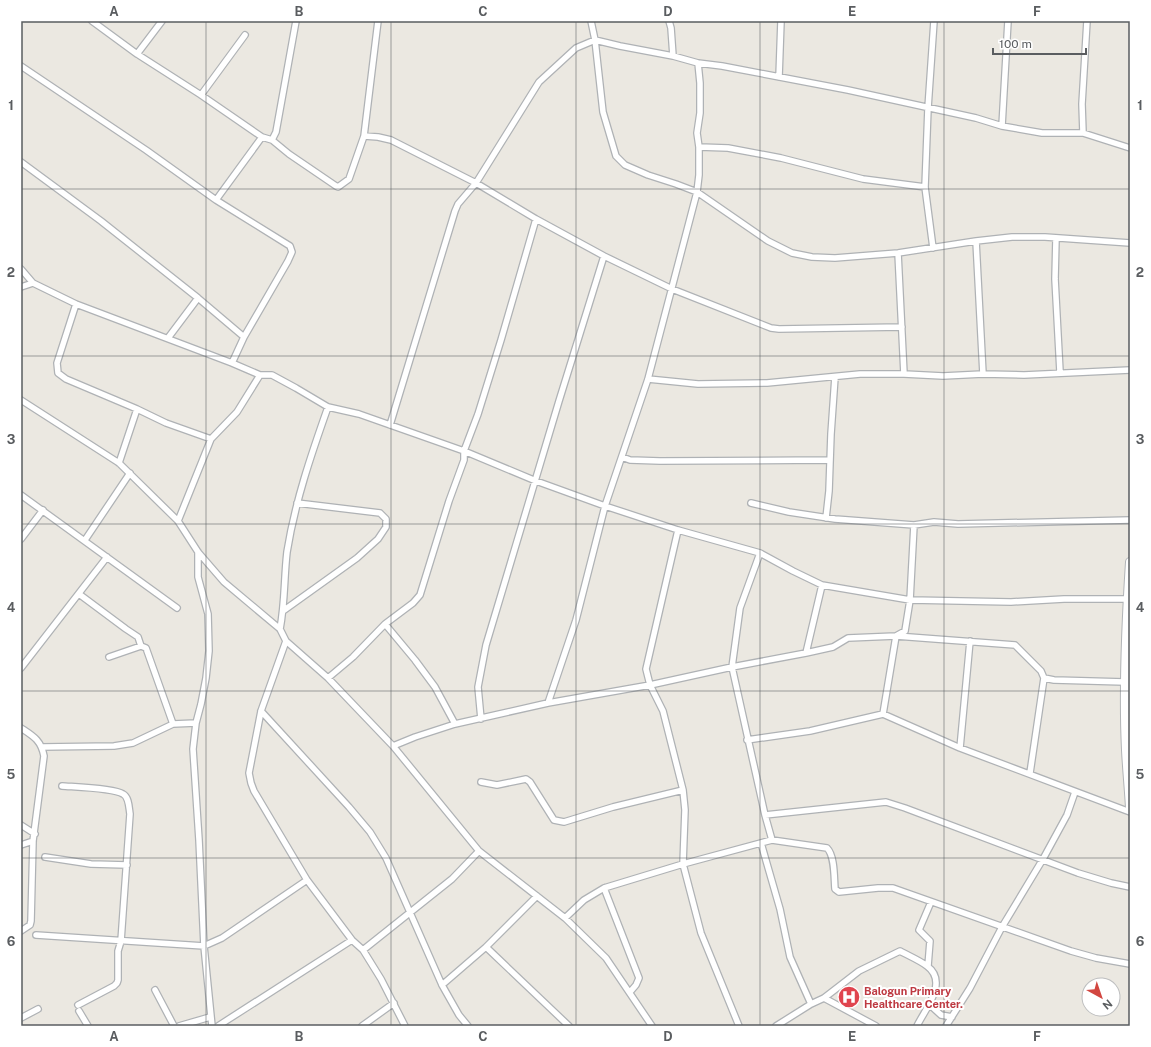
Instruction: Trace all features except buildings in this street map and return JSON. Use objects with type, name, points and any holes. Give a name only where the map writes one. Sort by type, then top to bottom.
[{"type":"street","points":[[92,21],[137,54],[201,95],[262,137],[272,140],[289,154],[338,187],[349,180],[364,136],[378,21]]},
{"type":"street","points":[[137,54],[162,21]]},
{"type":"street","points":[[272,140],[276,132],[296,21]]},
{"type":"street","points":[[591,21],[595,40],[603,112],[616,156],[625,165],[648,175],[697,192],[768,241],[792,253],[812,258],[834,258],[898,253],[976,241],[1012,238],[1056,238],[1130,243]]},
{"type":"street","points":[[669,21],[673,56]]},
{"type":"street","points":[[779,77],[781,21]]},
{"type":"street","points":[[933,248],[926,187],[928,108],[934,21]]},
{"type":"street","points":[[1002,126],[1008,21]]},
{"type":"street","points":[[1083,133],[1082,104],[1087,21]]},
{"type":"street","points":[[201,95],[245,35]]},
{"type":"street","points":[[390,425],[458,204],[476,183],[539,82],[576,48],[595,40],[628,48],[673,56],[698,63],[722,66],[848,90],[976,118],[1002,126],[1042,133],[1083,133],[1130,148]]},
{"type":"street","points":[[548,703],[576,620],[604,506],[648,379],[697,192],[699,175],[699,147],[697,133],[700,113],[698,63]]},
{"type":"street","points":[[21,66],[146,150],[216,200],[290,246],[292,252],[288,261],[244,338],[232,363]]},
{"type":"street","points":[[364,136],[390,140],[476,183],[536,219],[604,256],[672,289],[770,328],[835,329],[902,327]]},
{"type":"street","points":[[216,200],[262,137]]},
{"type":"street","points":[[699,147],[728,148],[863,179],[926,187]]},
{"type":"street","points":[[21,162],[101,221],[198,298],[244,338]]},
{"type":"street","points":[[328,678],[353,657],[385,624],[413,603],[420,595],[446,508],[464,460],[464,451],[478,414],[536,219]]},
{"type":"street","points":[[1056,238],[1055,279],[1060,372]]},
{"type":"street","points":[[976,241],[983,374]]},
{"type":"street","points":[[898,253],[904,374]]},
{"type":"street","points":[[481,719],[478,687],[486,645],[604,256]]},
{"type":"street","points":[[21,269],[34,283],[76,304],[232,363],[260,376],[272,375],[328,407],[358,414],[464,451],[536,481],[604,506],[678,530],[760,553],[793,572],[822,585],[910,600],[1011,602],[1064,599],[1127,599]]},
{"type":"street","points":[[21,287],[34,283]]},
{"type":"street","points":[[168,338],[198,298]]},
{"type":"street","points":[[76,304],[57,363],[58,373],[66,379],[166,423],[211,439]]},
{"type":"street","points":[[648,379],[706,384],[767,383],[860,374],[943,376],[983,374],[1024,375],[1060,372],[1130,370]]},
{"type":"street","points":[[178,521],[211,439],[237,412],[260,376]]},
{"type":"street","points":[[826,518],[829,491],[835,377]]},
{"type":"street","points":[[21,400],[119,463],[178,521],[198,552],[224,582],[280,629],[286,641],[328,678],[393,746],[479,851],[565,918],[606,958],[652,1026]]},
{"type":"street","points":[[280,629],[283,611],[287,553],[296,503],[328,407]]},
{"type":"street","points":[[119,463],[137,409]]},
{"type":"street","points":[[622,457],[630,460],[660,461],[830,460]]},
{"type":"street","points":[[85,540],[130,474]]},
{"type":"street","points":[[21,495],[177,608]]},
{"type":"street","points":[[283,611],[357,558],[378,539],[386,527],[386,519],[380,513],[296,503]]},
{"type":"street","points":[[751,503],[789,512],[826,518],[914,525],[934,522],[965,524],[1130,520]]},
{"type":"street","points":[[21,538],[43,510]]},
{"type":"street","points":[[896,636],[905,631],[910,600],[914,525]]},
{"type":"street","points":[[678,530],[646,669],[650,685],[664,711],[683,790],[685,810],[683,864],[701,933],[739,1026]]},
{"type":"street","points":[[198,552],[198,577],[208,614],[209,651],[206,678],[196,723],[193,749],[200,840],[204,946],[212,1026]]},
{"type":"street","points":[[760,553],[740,608],[732,667],[764,815],[772,840]]},
{"type":"street","points":[[21,668],[107,557]]},
{"type":"street","points":[[1130,562],[1127,599],[1125,682],[1126,750],[1130,808]]},
{"type":"street","points":[[806,653],[822,585]]},
{"type":"street","points":[[79,594],[138,637],[141,646],[147,650],[173,724]]},
{"type":"street","points":[[385,624],[435,687],[454,724]]},
{"type":"street","points":[[883,714],[896,636]]},
{"type":"street","points":[[393,746],[454,724],[548,703],[650,685],[806,653],[833,647],[848,638],[896,636],[1015,645],[1041,670],[1044,678],[1030,773]]},
{"type":"street","points":[[286,641],[261,711],[249,773],[250,783],[307,880],[352,940],[363,950],[382,979],[405,1026]]},
{"type":"street","points":[[960,748],[970,642]]},
{"type":"street","points":[[109,657],[141,646]]},
{"type":"street","points":[[1044,678],[1054,680],[1125,682]]},
{"type":"street","points":[[261,711],[370,832],[386,858],[442,985],[459,1015],[468,1026]]},
{"type":"street","points":[[748,740],[810,731],[883,714],[960,748],[1030,773],[1075,792],[1130,812]]},
{"type":"street","points":[[42,747],[114,746],[133,743],[173,724],[196,723]]},
{"type":"street","points":[[21,728],[38,741],[42,747],[44,756],[35,834],[33,840],[31,921],[30,925],[21,931]]},
{"type":"street","points":[[481,782],[497,786],[526,779],[530,782],[554,820],[564,822],[613,807],[683,790]]},
{"type":"street","points":[[62,786],[99,789],[123,794],[127,798],[130,814],[121,941],[118,951],[118,980],[114,986],[79,1008],[88,1026]]},
{"type":"street","points":[[946,1026],[970,988],[1002,927],[1043,859],[1067,814],[1075,792]]},
{"type":"street","points":[[764,815],[886,802],[1084,875],[1111,883],[1130,886]]},
{"type":"street","points":[[21,825],[35,834]]},
{"type":"street","points":[[21,845],[33,840]]},
{"type":"street","points":[[565,918],[584,900],[604,888],[683,864],[772,840],[827,848],[831,854],[835,889],[839,892],[893,888],[1071,951],[1096,958],[1130,964]]},
{"type":"street","points":[[761,843],[780,909],[790,957],[811,1004]]},
{"type":"street","points":[[363,950],[452,879],[479,851]]},
{"type":"street","points":[[45,857],[91,864],[127,865]]},
{"type":"street","points":[[36,935],[204,946],[222,938],[307,880]]},
{"type":"street","points":[[604,888],[639,978],[636,985],[630,992]]},
{"type":"street","points":[[442,985],[486,947],[537,896]]},
{"type":"street","points":[[928,966],[930,941],[919,930],[931,902]]},
{"type":"street","points":[[218,1026],[352,940]]},
{"type":"street","points":[[486,947],[569,1026]]},
{"type":"street","points":[[776,1026],[811,1004],[824,998],[859,971],[900,951],[928,966],[935,975],[937,983],[934,994],[917,1026]]},
{"type":"street","points":[[155,990],[174,1026]]},
{"type":"street","points":[[824,998],[876,1026]]},
{"type":"street","points":[[362,1026],[394,1003]]},
{"type":"street","points":[[929,1004],[940,1015],[952,1016]]},
{"type":"street","points":[[21,1018],[38,1009]]},
{"type":"street","points":[[178,1026],[210,1017]]},
{"type":"place","name":"Balogun Primary Healthcare Center.","points":[[849,997]]}]
